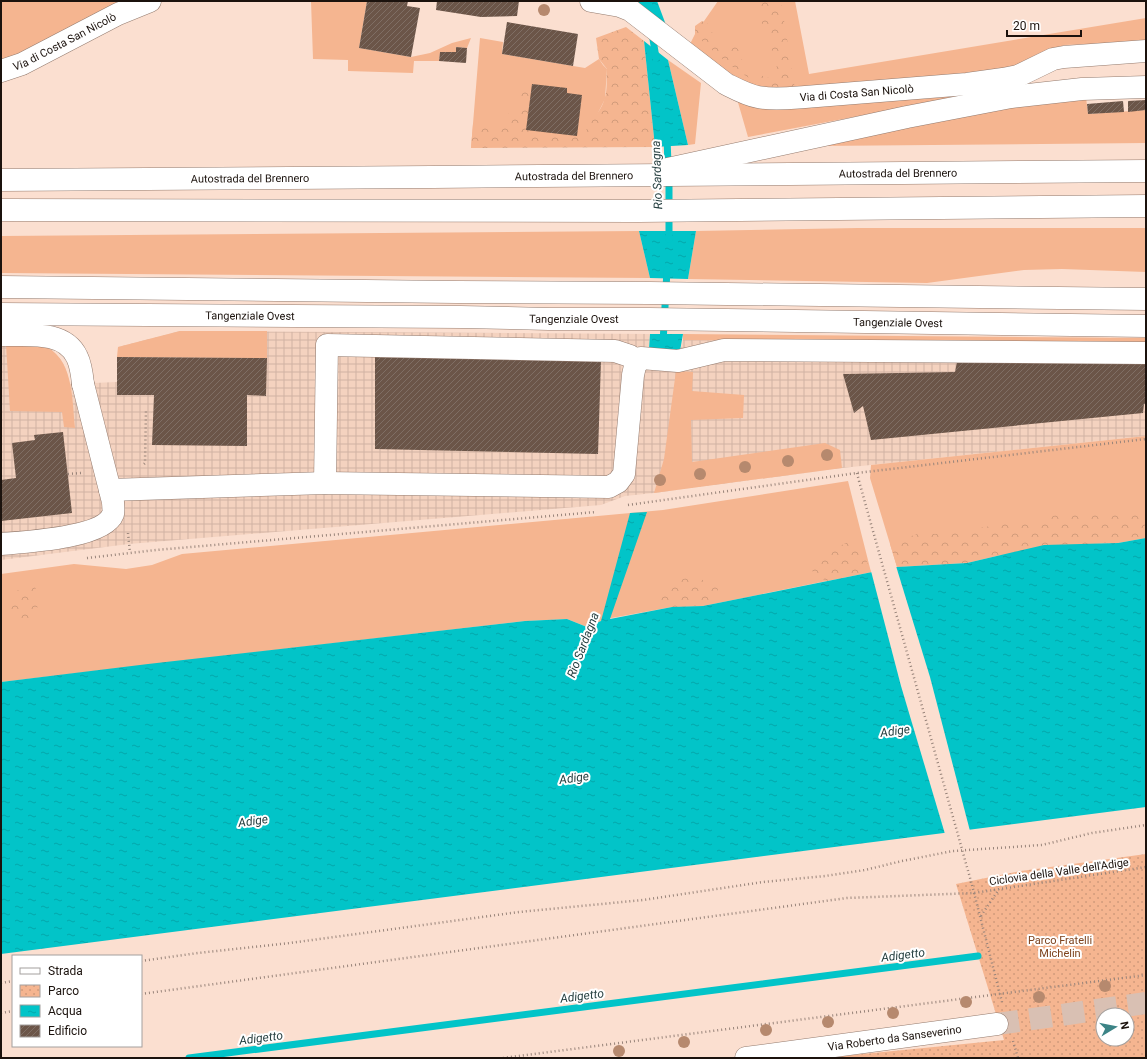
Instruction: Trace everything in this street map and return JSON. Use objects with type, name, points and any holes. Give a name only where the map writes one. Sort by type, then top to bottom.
[{"type":"main road","name":"Via di Costa San Nicolò","points":[[1,71],[22,64],[118,14],[150,1]]},
{"type":"main road","name":"Via di Costa San Nicolò","points":[[591,1],[620,6],[630,10],[726,84],[758,97],[780,98],[967,84],[1018,76],[1053,59],[1146,51]]},
{"type":"main road","points":[[695,169],[907,117],[1011,97],[1081,81],[1146,75]]},
{"type":"main road","points":[[1011,97],[1082,88],[1146,87]]},
{"type":"main road","name":"Autostrada del Brennero","points":[[1,180],[639,175],[695,169],[1146,171]]},
{"type":"main road","points":[[1,210],[639,211],[1146,206]]},
{"type":"main road","points":[[1,287],[1146,299]]},
{"type":"main road","name":"Tangenziale Ovest","points":[[1,314],[685,319],[1146,326]]},
{"type":"main road","points":[[1,335],[47,336],[66,343],[76,356],[80,366],[83,384],[113,502],[113,514],[106,523],[96,528],[64,537],[1,544]]},
{"type":"main road","points":[[325,483],[328,345],[615,351],[626,354],[638,361]]},
{"type":"main road","points":[[110,490],[325,483],[609,487],[618,482],[624,474],[626,468],[633,375],[635,366],[641,358],[678,360],[724,350],[1146,353]]},
{"type":"main road","name":"Via Roberto da Sanseverino","points":[[746,1058],[1004,1023]]},
{"type":"path","points":[[623,506],[857,473],[1146,439]]},
{"type":"path","points":[[857,473],[972,885],[1000,993],[1004,1023],[1018,1058]]},
{"type":"path","points":[[85,558],[156,550],[603,511]]},
{"type":"path","points":[[142,961],[290,943],[519,912],[643,900],[763,882],[825,876],[865,870],[953,851],[1042,845],[1092,834],[1146,825]]},
{"type":"path","name":"Ciclovia della Valle dell'Adige","points":[[142,994],[847,898],[974,893],[1146,867]]},
{"type":"path","points":[[980,917],[999,889]]},
{"type":"path","points":[[504,1058],[1146,975]]},
{"type":"path","points":[[1,983],[12,981]]},
{"type":"path","points":[[1,1013],[12,1011]]},
{"type":"shaded area","points":[[180,331],[650,334],[649,349],[680,351],[683,340],[1146,345],[1146,436],[842,468],[625,496],[601,505],[129,544],[1,560],[1,344],[51,349],[65,367],[70,384],[117,382],[118,347]]},
{"type":"green space","points":[[1,1],[119,1],[43,45],[1,60]]},
{"type":"green space","points":[[311,1],[367,1],[359,48],[411,57],[430,53],[452,43],[471,38],[467,48],[456,47],[456,52],[440,52],[439,61],[414,61],[413,73],[348,71],[348,60],[313,59]]},
{"type":"green space","points":[[718,1],[795,1],[809,74],[1146,18],[1146,42],[1064,45],[1009,71],[769,90],[750,85],[718,66],[690,44],[695,34]]},
{"type":"green space","points":[[758,1],[781,1],[795,89],[778,88],[753,80],[726,62],[695,34],[695,26],[702,21],[710,25],[713,35],[713,42],[723,45],[733,45],[739,50],[745,69],[768,78],[775,71],[777,57],[776,53],[768,48],[772,42],[763,27]]},
{"type":"green space","points":[[626,27],[644,41],[655,147],[471,148],[473,124],[494,126],[501,124],[509,113],[519,113],[521,89],[525,85],[532,84],[526,130],[577,136],[585,139],[587,128],[602,106],[606,89],[607,69],[599,59],[596,38]]},
{"type":"green space","points":[[480,38],[503,42],[502,54],[585,68],[599,59],[607,69],[605,99],[585,139],[471,148]]},
{"type":"green space","points":[[668,60],[701,83],[695,144],[688,145]]},
{"type":"green space","points":[[992,91],[748,137],[737,99],[846,102],[935,98]]},
{"type":"green space","points":[[1086,97],[1088,114],[1146,110],[1146,143],[817,146],[987,111]]},
{"type":"green space","points":[[858,228],[1146,228],[1146,272],[1062,269],[1024,270],[927,283],[688,279],[696,231]]},
{"type":"green space","points":[[639,231],[650,278],[1,273],[1,236]]},
{"type":"green space","points":[[180,331],[267,331],[267,358],[117,357],[118,347]]},
{"type":"green space","points":[[683,334],[1146,338],[1146,345],[683,340]]},
{"type":"green space","points":[[28,343],[41,345],[52,350],[60,358],[65,368],[72,392],[75,428],[64,427],[62,412],[10,411],[6,344]]},
{"type":"green space","points":[[676,371],[693,372],[692,391],[744,395],[743,418],[691,420],[692,462],[825,443],[840,450],[842,468],[654,493],[664,459]]},
{"type":"green space","points":[[1146,436],[1146,538],[897,567],[870,478],[871,465]]},
{"type":"green space","points":[[848,481],[871,572],[703,606],[672,607],[606,619],[587,627],[567,619],[525,621],[1,682],[1,574],[74,564],[126,569],[152,565],[182,554],[663,510]]},
{"type":"green space","points":[[1095,510],[1113,513],[1146,515],[1146,538],[1118,543],[1044,545],[967,563],[897,567],[890,544],[920,533],[940,534],[1030,520],[1036,521],[1066,512]]},
{"type":"green space","points":[[851,540],[860,545],[871,572],[826,581],[814,573],[809,567],[817,559]]},
{"type":"green space","points":[[693,576],[717,586],[718,590],[703,606],[672,607],[654,604],[662,591],[673,588],[676,581]]},
{"type":"green space","points":[[31,583],[39,595],[34,617],[27,619],[18,618],[9,612],[10,601],[14,593]]},
{"type":"green space","name":"Parco Fratelli Michelin","points":[[1146,854],[1146,1058],[833,1058],[1004,1040],[956,884],[1021,871]]},
{"type":"water","points":[[639,1],[657,1],[666,25],[639,3]]},
{"type":"water","points":[[644,41],[668,60],[688,145],[655,147]]},
{"type":"water","points":[[639,231],[696,231],[688,279],[650,278]]},
{"type":"water","points":[[650,334],[683,334],[680,351],[649,349]]},
{"type":"water","name":"Adige","points":[[647,512],[610,619],[672,607],[703,606],[897,567],[967,563],[1044,545],[1118,543],[1146,538],[1146,807],[1,954],[1,682],[525,621],[567,619],[587,627],[601,621],[630,513]]},
{"type":"pier","points":[[896,566],[930,677],[970,831],[945,834],[901,686],[871,571]]},
{"type":"building","points":[[367,1],[408,1],[407,6],[420,8],[411,57],[359,48]]},
{"type":"building","points":[[437,1],[519,1],[517,16],[481,17],[436,10]]},
{"type":"building","points":[[507,22],[578,34],[573,66],[502,54]]},
{"type":"building","points":[[456,47],[467,48],[466,63],[439,61],[440,52],[456,52]]},
{"type":"building","points":[[532,84],[567,88],[567,93],[582,95],[577,136],[526,130]]},
{"type":"building","points":[[1146,100],[1146,110],[1128,112],[1128,101]]},
{"type":"building","points":[[1123,101],[1124,112],[1088,114],[1087,104]]},
{"type":"building","points":[[117,357],[267,358],[266,396],[247,395],[247,446],[152,445],[154,395],[117,395]]},
{"type":"building","points":[[375,357],[601,360],[598,454],[375,449]]},
{"type":"building","points":[[957,362],[1146,362],[1146,404],[1144,404],[1143,413],[871,440],[863,406],[854,413],[843,374],[955,372]]},
{"type":"building","points":[[63,432],[72,513],[1,521],[1,480],[16,478],[12,443],[35,440],[34,435]]},
{"type":"waterway","name":"Rio Sardagna","points":[[652,33],[656,58]]},
{"type":"waterway","name":"Rio Sardagna","points":[[667,138],[668,165]]},
{"type":"waterway","name":"Rio Sardagna","points":[[669,178],[669,239]]},
{"type":"waterway","name":"Rio Sardagna","points":[[663,343],[667,270]]},
{"type":"waterway","name":"Adigetto","points":[[189,1058],[978,956]]},
{"type":"tunnel","points":[[997,1024],[1146,1003]]}]
